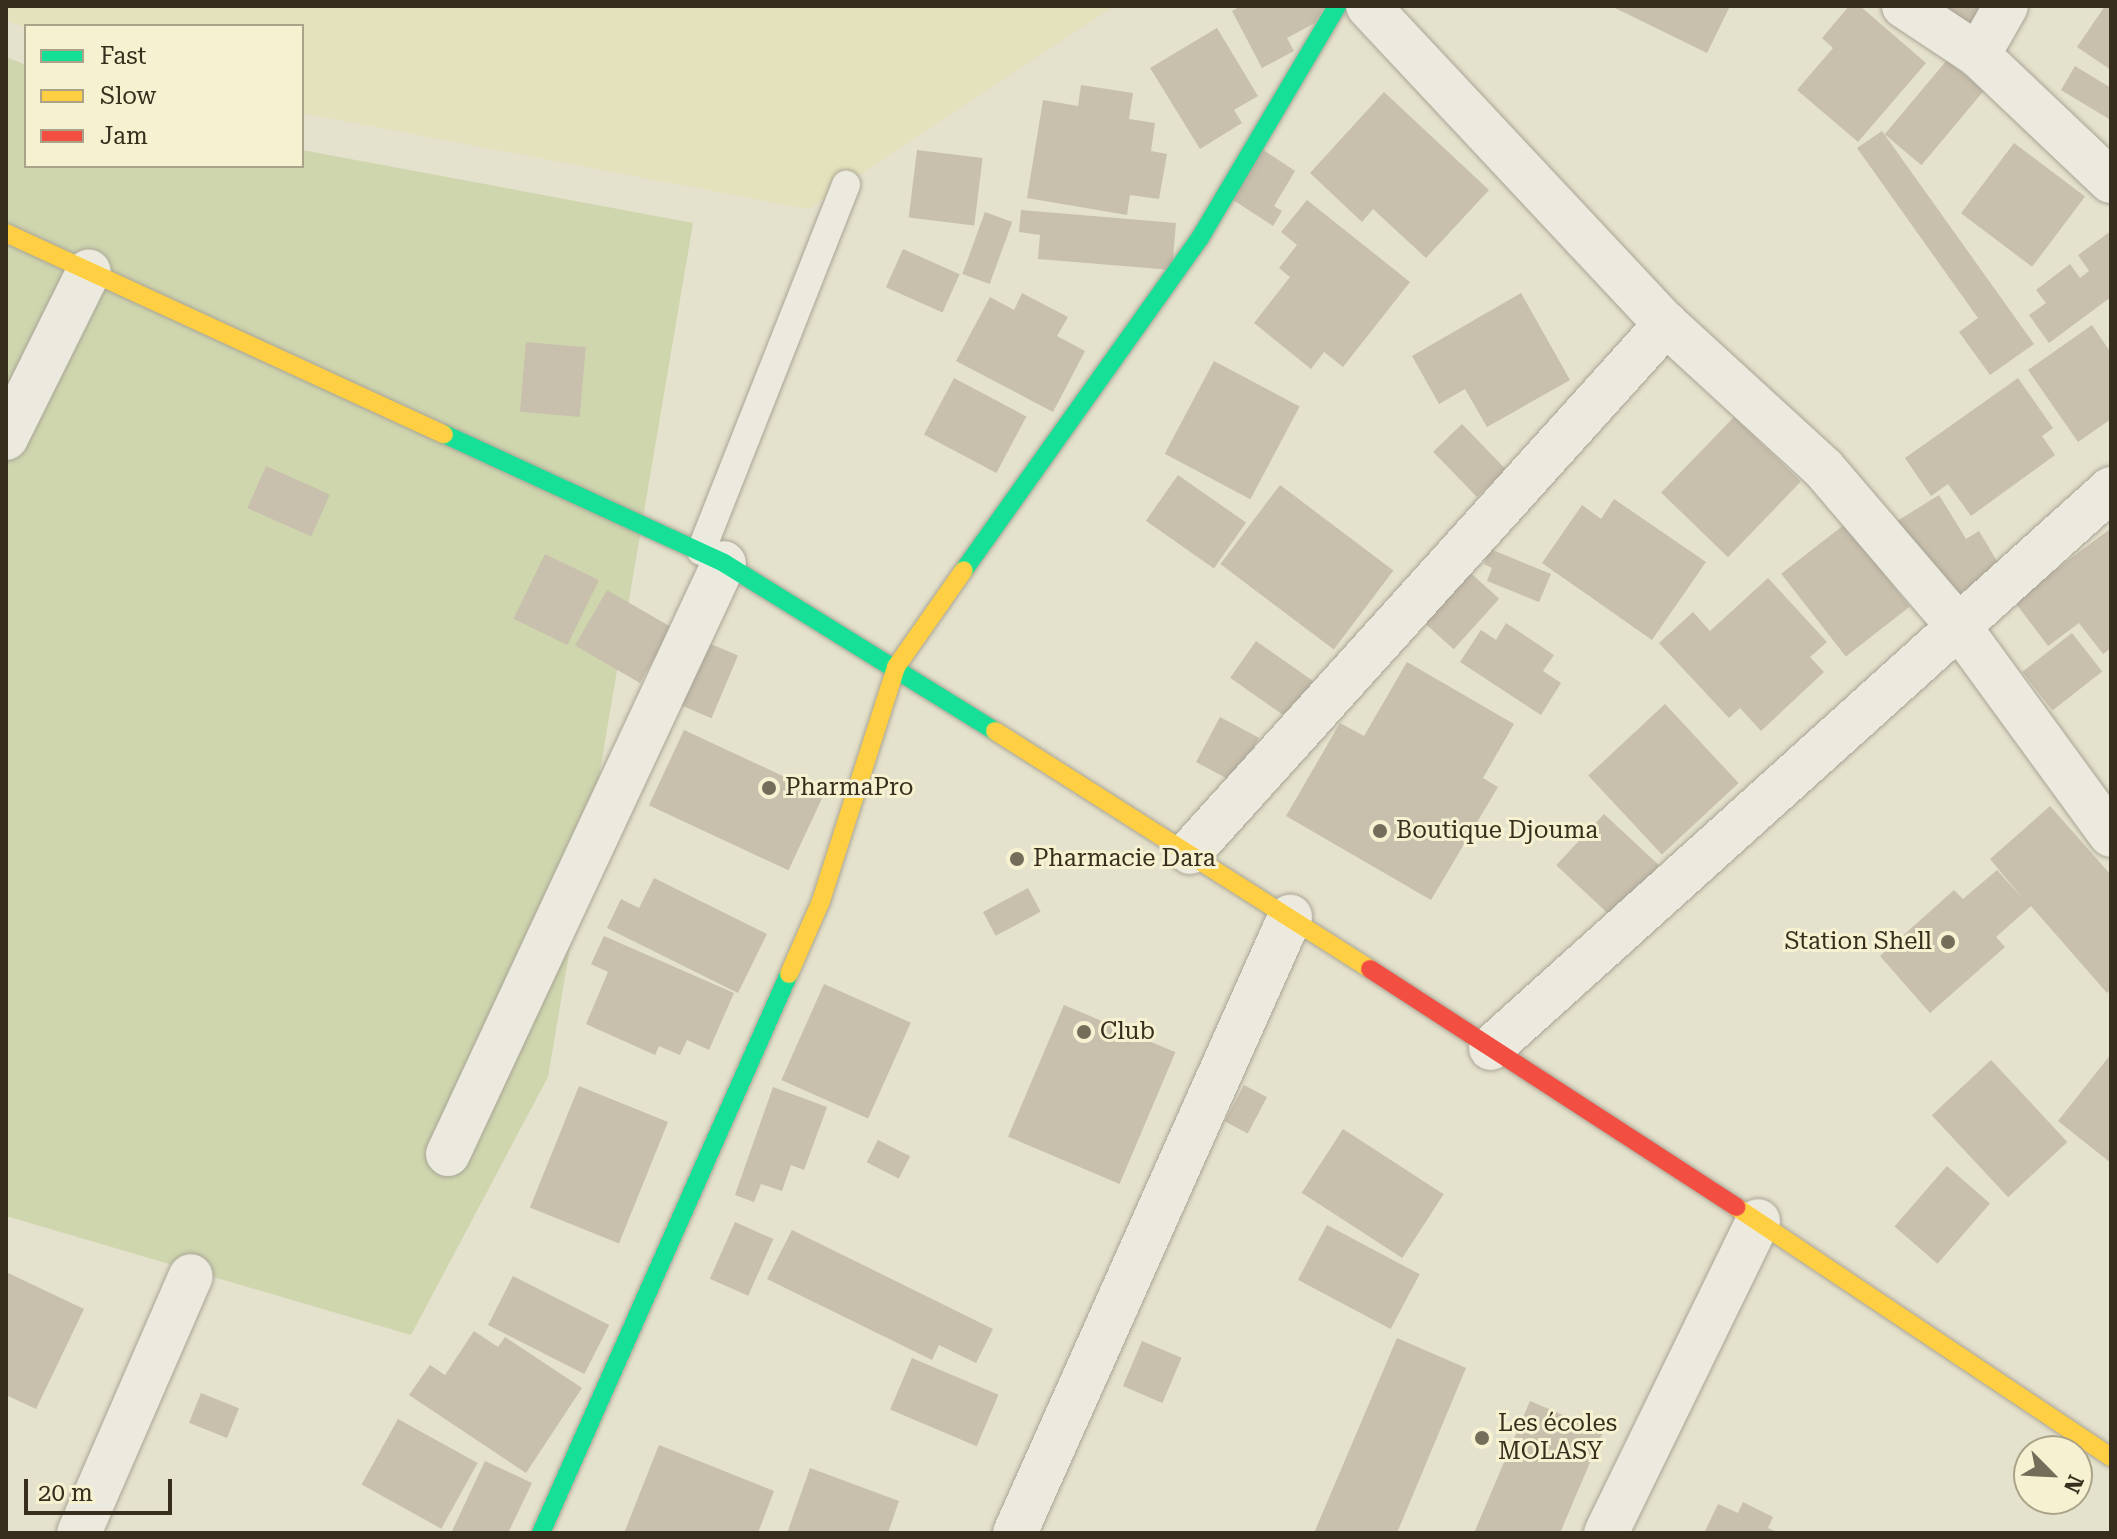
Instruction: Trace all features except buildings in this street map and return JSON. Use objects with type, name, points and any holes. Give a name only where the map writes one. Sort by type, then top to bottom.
[{"type":"main road","points":[[541,1533],[821,901],[896,667],[1200,238],[1337,6]]},
{"type":"main road","points":[[6,233],[712,557],[896,667],[1190,852],[1758,1221],[2111,1457]]},
{"type":"street","points":[[1368,6],[1666,324],[1824,469],[1960,628],[2111,835]]},
{"type":"street","points":[[1904,6],[1978,55],[2111,181]]},
{"type":"street","points":[[1978,55],[2006,6]]},
{"type":"street","points":[[6,438],[89,271]]},
{"type":"street","points":[[1190,852],[1666,324]]},
{"type":"street","points":[[1491,1048],[2111,489]]},
{"type":"street","points":[[448,1154],[712,557]]},
{"type":"street","points":[[1015,1533],[1290,917]]},
{"type":"street","points":[[1606,1533],[1758,1221]]},
{"type":"street","points":[[79,1533],[191,1276]]},
{"type":"lane","points":[[712,557],[846,185]]},
{"type":"shaded area","points":[[6,6],[1114,6],[808,209],[304,113],[304,24],[24,24],[24,27],[6,20]]},
{"type":"green space","points":[[6,57],[24,64],[24,168],[304,168],[304,150],[693,223],[548,1077],[411,1335],[6,1216]]},
{"type":"traffic: fast","points":[[964,570],[1200,238],[1337,6]]},
{"type":"traffic: fast","points":[[444,434],[724,563],[995,731]]},
{"type":"traffic: fast","points":[[541,1533],[789,974]]},
{"type":"traffic: slow","points":[[6,233],[444,434]]},
{"type":"traffic: slow","points":[[789,974],[821,901],[896,667],[964,570]]},
{"type":"traffic: slow","points":[[995,731],[1370,969]]},
{"type":"traffic: slow","points":[[1736,1207],[2111,1457]]},
{"type":"traffic: jam","points":[[1370,969],[1736,1207]]},
{"type":"place","name":"PharmaPro","points":[[769,788]]},
{"type":"place","name":"Boutique Djouma","points":[[1380,831]]},
{"type":"place","name":"Pharmacie Dara","points":[[1017,859]]},
{"type":"place","name":"Station Shell","points":[[1948,942]]},
{"type":"place","name":"Club","points":[[1084,1032]]},
{"type":"place","name":"Les écoles MOLASY","points":[[1482,1438]]}]
